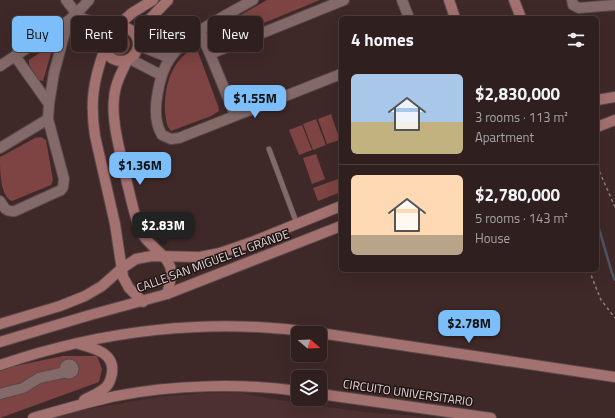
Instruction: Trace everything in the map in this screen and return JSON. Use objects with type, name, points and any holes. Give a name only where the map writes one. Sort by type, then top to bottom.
[{"type":"street","points":[[66,0],[79,16],[89,0]]},
{"type":"street","points":[[127,17],[153,0]]},
{"type":"street","points":[[153,16],[168,0]]},
{"type":"street","points":[[235,115],[200,31],[253,0]]},
{"type":"street","points":[[210,54],[344,0]]},
{"type":"street","points":[[402,0],[408,16]]},
{"type":"street","points":[[449,0],[455,16]]},
{"type":"street","points":[[514,0],[520,16]]},
{"type":"street","points":[[572,0],[573,5],[577,7],[615,5]]},
{"type":"street","points":[[0,66],[71,20]]},
{"type":"street","points":[[0,201],[4,209],[11,212],[61,190],[64,187],[64,179],[48,119],[54,73],[68,21]]},
{"type":"street","points":[[127,29],[133,32],[135,36]]},
{"type":"street","points":[[103,52],[95,78],[93,122],[116,230],[123,277],[129,288],[143,302]]},
{"type":"street","points":[[106,52],[112,60],[119,62],[128,60],[162,75]]},
{"type":"street","points":[[136,52],[128,60],[118,82],[114,99],[116,127],[134,212],[140,230],[148,243],[164,257],[171,268],[171,278],[167,294]]},
{"type":"street","points":[[157,52],[170,58]]},
{"type":"street","points":[[175,52],[170,58],[162,75],[156,103],[159,131],[166,138],[179,138],[339,75]]},
{"type":"street","points":[[15,56],[49,104]]},
{"type":"street","points":[[599,100],[615,97]]},
{"type":"street","points":[[0,148],[48,119]]},
{"type":"street","points":[[599,126],[615,120]]},
{"type":"street","name":"CALLE SAN MIGUEL EL GRANDE","points":[[0,324],[60,306],[85,296],[102,286],[121,269],[136,259],[152,256],[200,257],[220,253],[252,242],[339,207]]},
{"type":"street","name":"CALLE SAN MIGUEL EL GRANDE","points":[[0,342],[167,294],[339,227]]},
{"type":"street","points":[[0,365],[77,343],[121,334],[208,326],[291,330]]},
{"type":"street","points":[[327,334],[615,377]]},
{"type":"street","points":[[68,408],[99,392],[105,387],[111,378],[112,371],[112,365],[106,355],[96,348],[77,343]]},
{"type":"street","points":[[0,394],[23,388],[39,378],[66,372]]},
{"type":"street","points":[[33,418],[117,396],[183,388],[213,386],[291,390]]},
{"type":"street","name":"CIRCUITO UNIVERSITARIO","points":[[327,395],[491,418]]},
{"type":"lane","points":[[269,149],[297,224]]},
{"type":"path","points":[[599,171],[615,207]]},
{"type":"path","points":[[590,272],[601,300],[615,318]]},
{"type":"shaded area","points":[[267,0],[320,0],[263,23],[263,16],[239,16]]},
{"type":"shaded area","points":[[127,36],[130,44],[127,52]]},
{"type":"shaded area","points":[[41,52],[51,52],[43,81],[39,80],[29,65],[29,60]]},
{"type":"shaded area","points":[[111,52],[127,52],[119,55]]},
{"type":"shaded area","points":[[189,52],[198,52],[219,111],[211,116],[171,131],[166,120],[166,93],[170,75],[174,67]]},
{"type":"shaded area","points":[[331,114],[339,140],[327,144],[318,119]]},
{"type":"shaded area","points":[[316,119],[326,145],[313,150],[303,124]]},
{"type":"shaded area","points":[[302,125],[312,150],[299,155],[289,130]]},
{"type":"shaded area","points":[[41,137],[46,140],[53,180],[51,185],[12,201],[5,194],[3,189],[0,157],[35,138]]},
{"type":"shaded area","points":[[316,154],[325,179],[312,184],[303,158]]},
{"type":"shaded area","points":[[338,179],[339,181],[339,193],[318,201],[313,188]]},
{"type":"shaded area","points":[[63,356],[97,356],[102,369],[99,382],[0,418],[0,369]]},
{"type":"shaded area","points":[[237,392],[291,402],[291,406],[321,406],[428,418],[50,418],[69,412],[158,397],[201,393]]},
{"type":"waterway","points":[[599,229],[615,280]]}]
